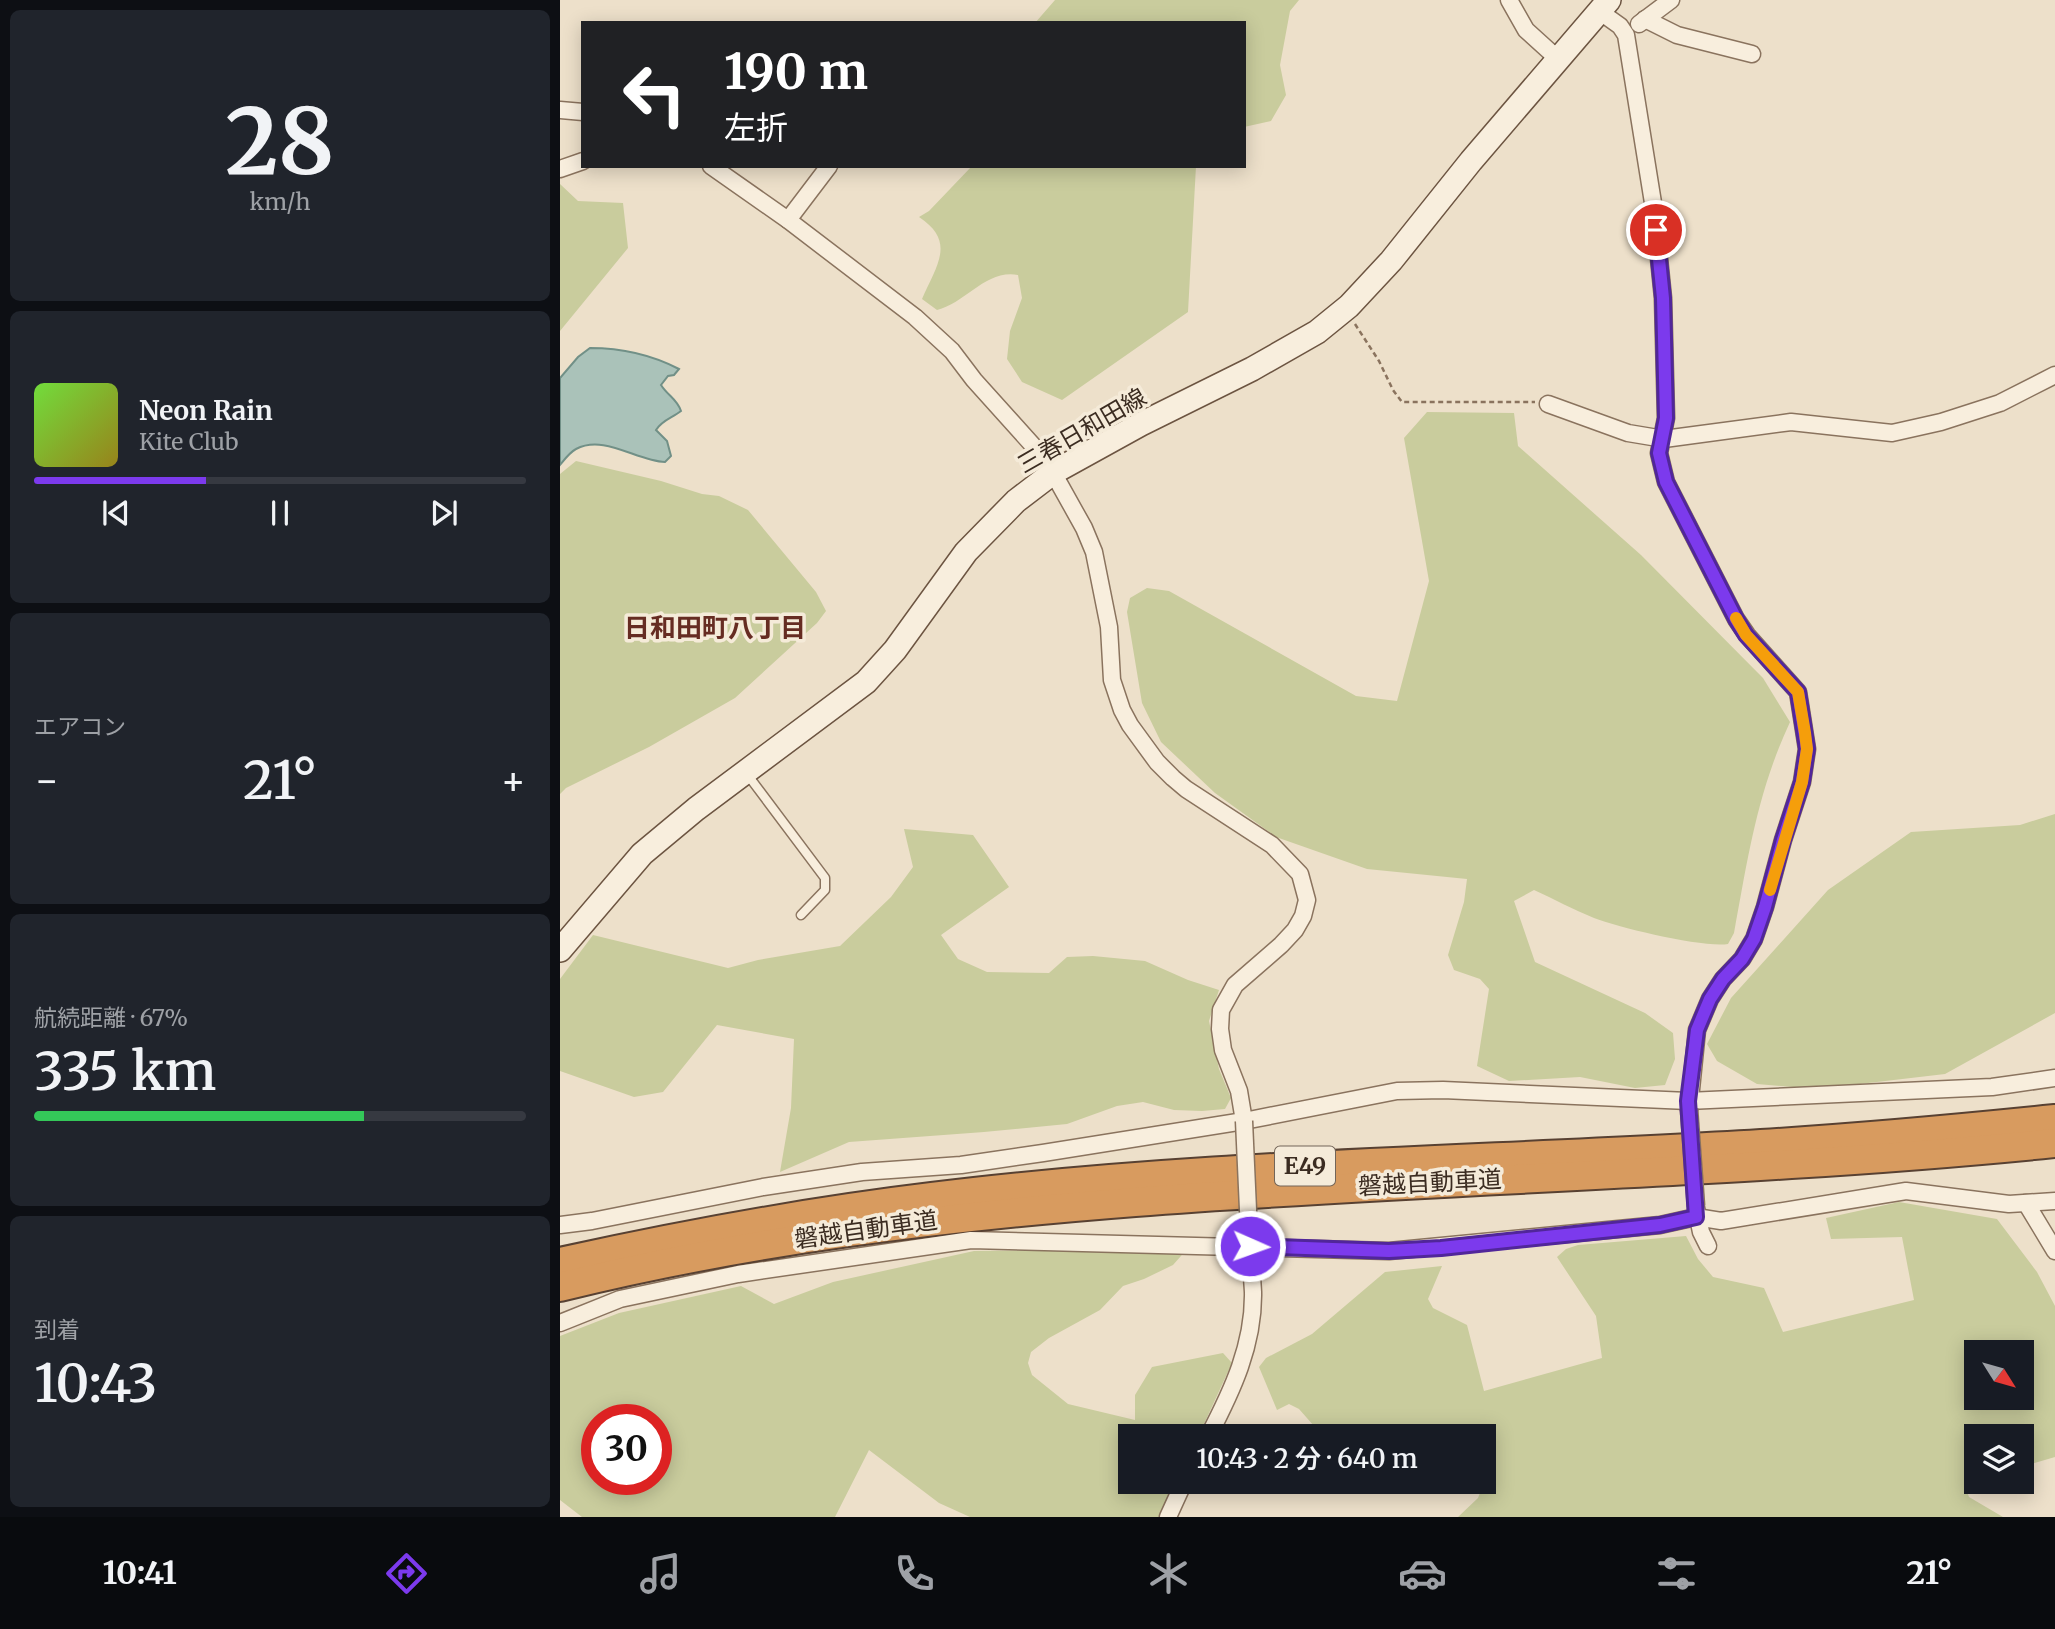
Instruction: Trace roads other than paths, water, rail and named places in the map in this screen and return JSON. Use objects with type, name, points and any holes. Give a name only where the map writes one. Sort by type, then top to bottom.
[{"type":"highway","name":"磐越自動車道","points":[[560,1262],[663,1239],[788,1217],[980,1191],[1258,1168],[1774,1143],[2055,1119]]},
{"type":"highway","name":"磐越自動車道","points":[[560,1287],[669,1262],[797,1239],[987,1214],[1262,1192],[1762,1167],[2055,1143]]},
{"type":"main road","name":"三春日和田線","points":[[560,950],[642,854],[866,682],[894,650],[966,552],[1016,501],[1054,472],[1141,424],[1252,369],[1317,332],[1344,309],[1391,261],[1471,161],[1604,5]]},
{"type":"street","points":[[1509,0],[1525,30],[1558,60]]},
{"type":"street","points":[[1626,35],[1671,0]]},
{"type":"street","points":[[1604,5],[1626,35],[1654,209],[1663,298],[1666,418],[1664,439],[1659,453],[1666,482],[1746,635],[1798,692],[1807,749],[1802,782],[1754,939],[1742,959],[1723,979],[1710,999],[1697,1030],[1688,1105],[1696,1212],[1708,1246]]},
{"type":"street","points":[[1645,19],[1677,36],[1752,54]]},
{"type":"street","points":[[560,110],[581,112]]},
{"type":"street","points":[[560,169],[581,162]]},
{"type":"street","points":[[714,168],[788,220],[938,338],[1054,472],[1094,552],[1109,627],[1112,680],[1130,725],[1157,762],[1173,778],[1272,845],[1294,866],[1304,883],[1307,900],[1303,916],[1295,930],[1244,975],[1227,996],[1221,1010],[1223,1050],[1239,1091],[1244,1121],[1253,1295],[1246,1349],[1233,1390],[1215,1424]]},
{"type":"street","points":[[788,220],[827,168]]},
{"type":"street","points":[[1548,404],[1628,433],[1664,439],[1791,422],[1892,433],[2000,403],[2055,375]]},
{"type":"street","points":[[560,1225],[763,1187],[862,1172],[961,1165],[1244,1121],[1397,1091],[1443,1090],[1688,1105],[1992,1087],[2055,1077]]},
{"type":"street","points":[[560,1323],[620,1299],[725,1276],[971,1240],[1249,1239],[1389,1251],[1660,1225],[1696,1212],[1721,1221],[1906,1191],[2009,1204],[2055,1201]]},
{"type":"street","points":[[2026,1203],[2055,1251]]},
{"type":"street","points":[[1168,1517],[1179,1494]]},
{"type":"lane","points":[[746,772],[825,878],[825,890],[801,915]]},
{"type":"district","name":"日和田町八丁目","points":[[715,628]]}]
